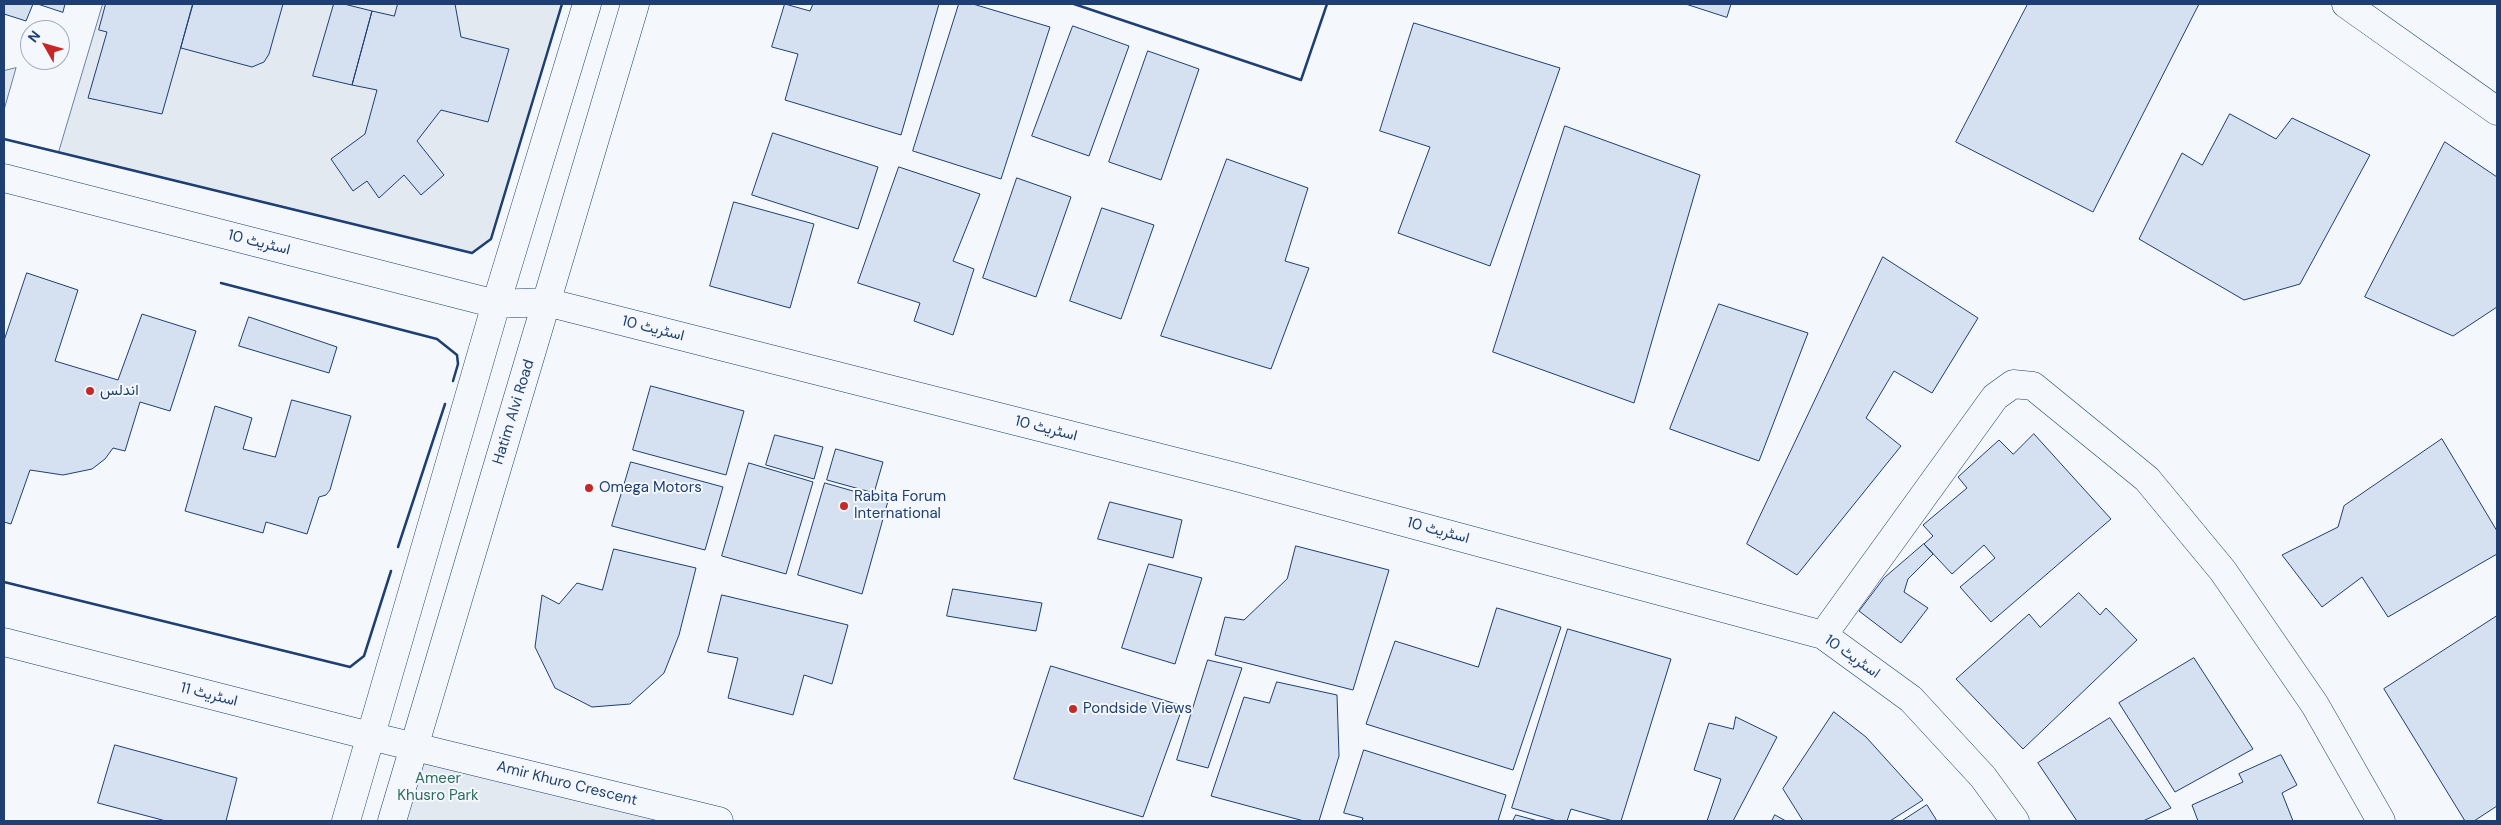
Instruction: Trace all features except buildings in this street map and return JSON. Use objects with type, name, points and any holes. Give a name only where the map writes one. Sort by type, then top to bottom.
[{"type":"street","points":[[346,821],[496,304],[587,4]]},
{"type":"street","name":"Hatim Alvi Road","points":[[392,821],[635,4]]},
{"type":"street","points":[[2346,4],[2497,112]]},
{"type":"street","name":"اسٹریٹ 10","points":[[4,178],[496,304],[546,302],[1236,477],[1823,635],[1911,699],[1983,777],[2015,821]]},
{"type":"street","points":[[1823,635],[1994,397],[2013,384],[2033,386],[2147,479],[2224,571],[2315,705],[2382,821]]},
{"type":"street","name":"اسٹریٹ 11","points":[[4,642],[414,747]]},
{"type":"street","name":"Amir Khuro Crescent","points":[[414,747],[719,821]]},
{"type":"green space","points":[[103,4],[562,4],[491,239],[472,253],[59,152]]},
{"type":"green space","points":[[16,68],[4,110],[4,71]]},
{"type":"green space","name":"Ameer Khusro Park","points":[[414,747],[719,821],[392,821]]},
{"type":"wall","points":[[4,139],[472,253],[491,239],[562,4]]},
{"type":"wall","points":[[1074,4],[1301,80],[1327,4]]},
{"type":"wall","points":[[221,283],[437,339],[457,355],[458,364],[453,381]]},
{"type":"wall","points":[[398,547],[445,404]]},
{"type":"wall","points":[[4,582],[350,667],[364,656],[391,571]]},
{"type":"place","name":"اندلس","points":[[90,391]]},
{"type":"place","name":"Omega Motors","points":[[589,488]]},
{"type":"place","name":"Rabita Forum International","points":[[844,506]]},
{"type":"place","name":"Pondside Views","points":[[1073,709]]}]
